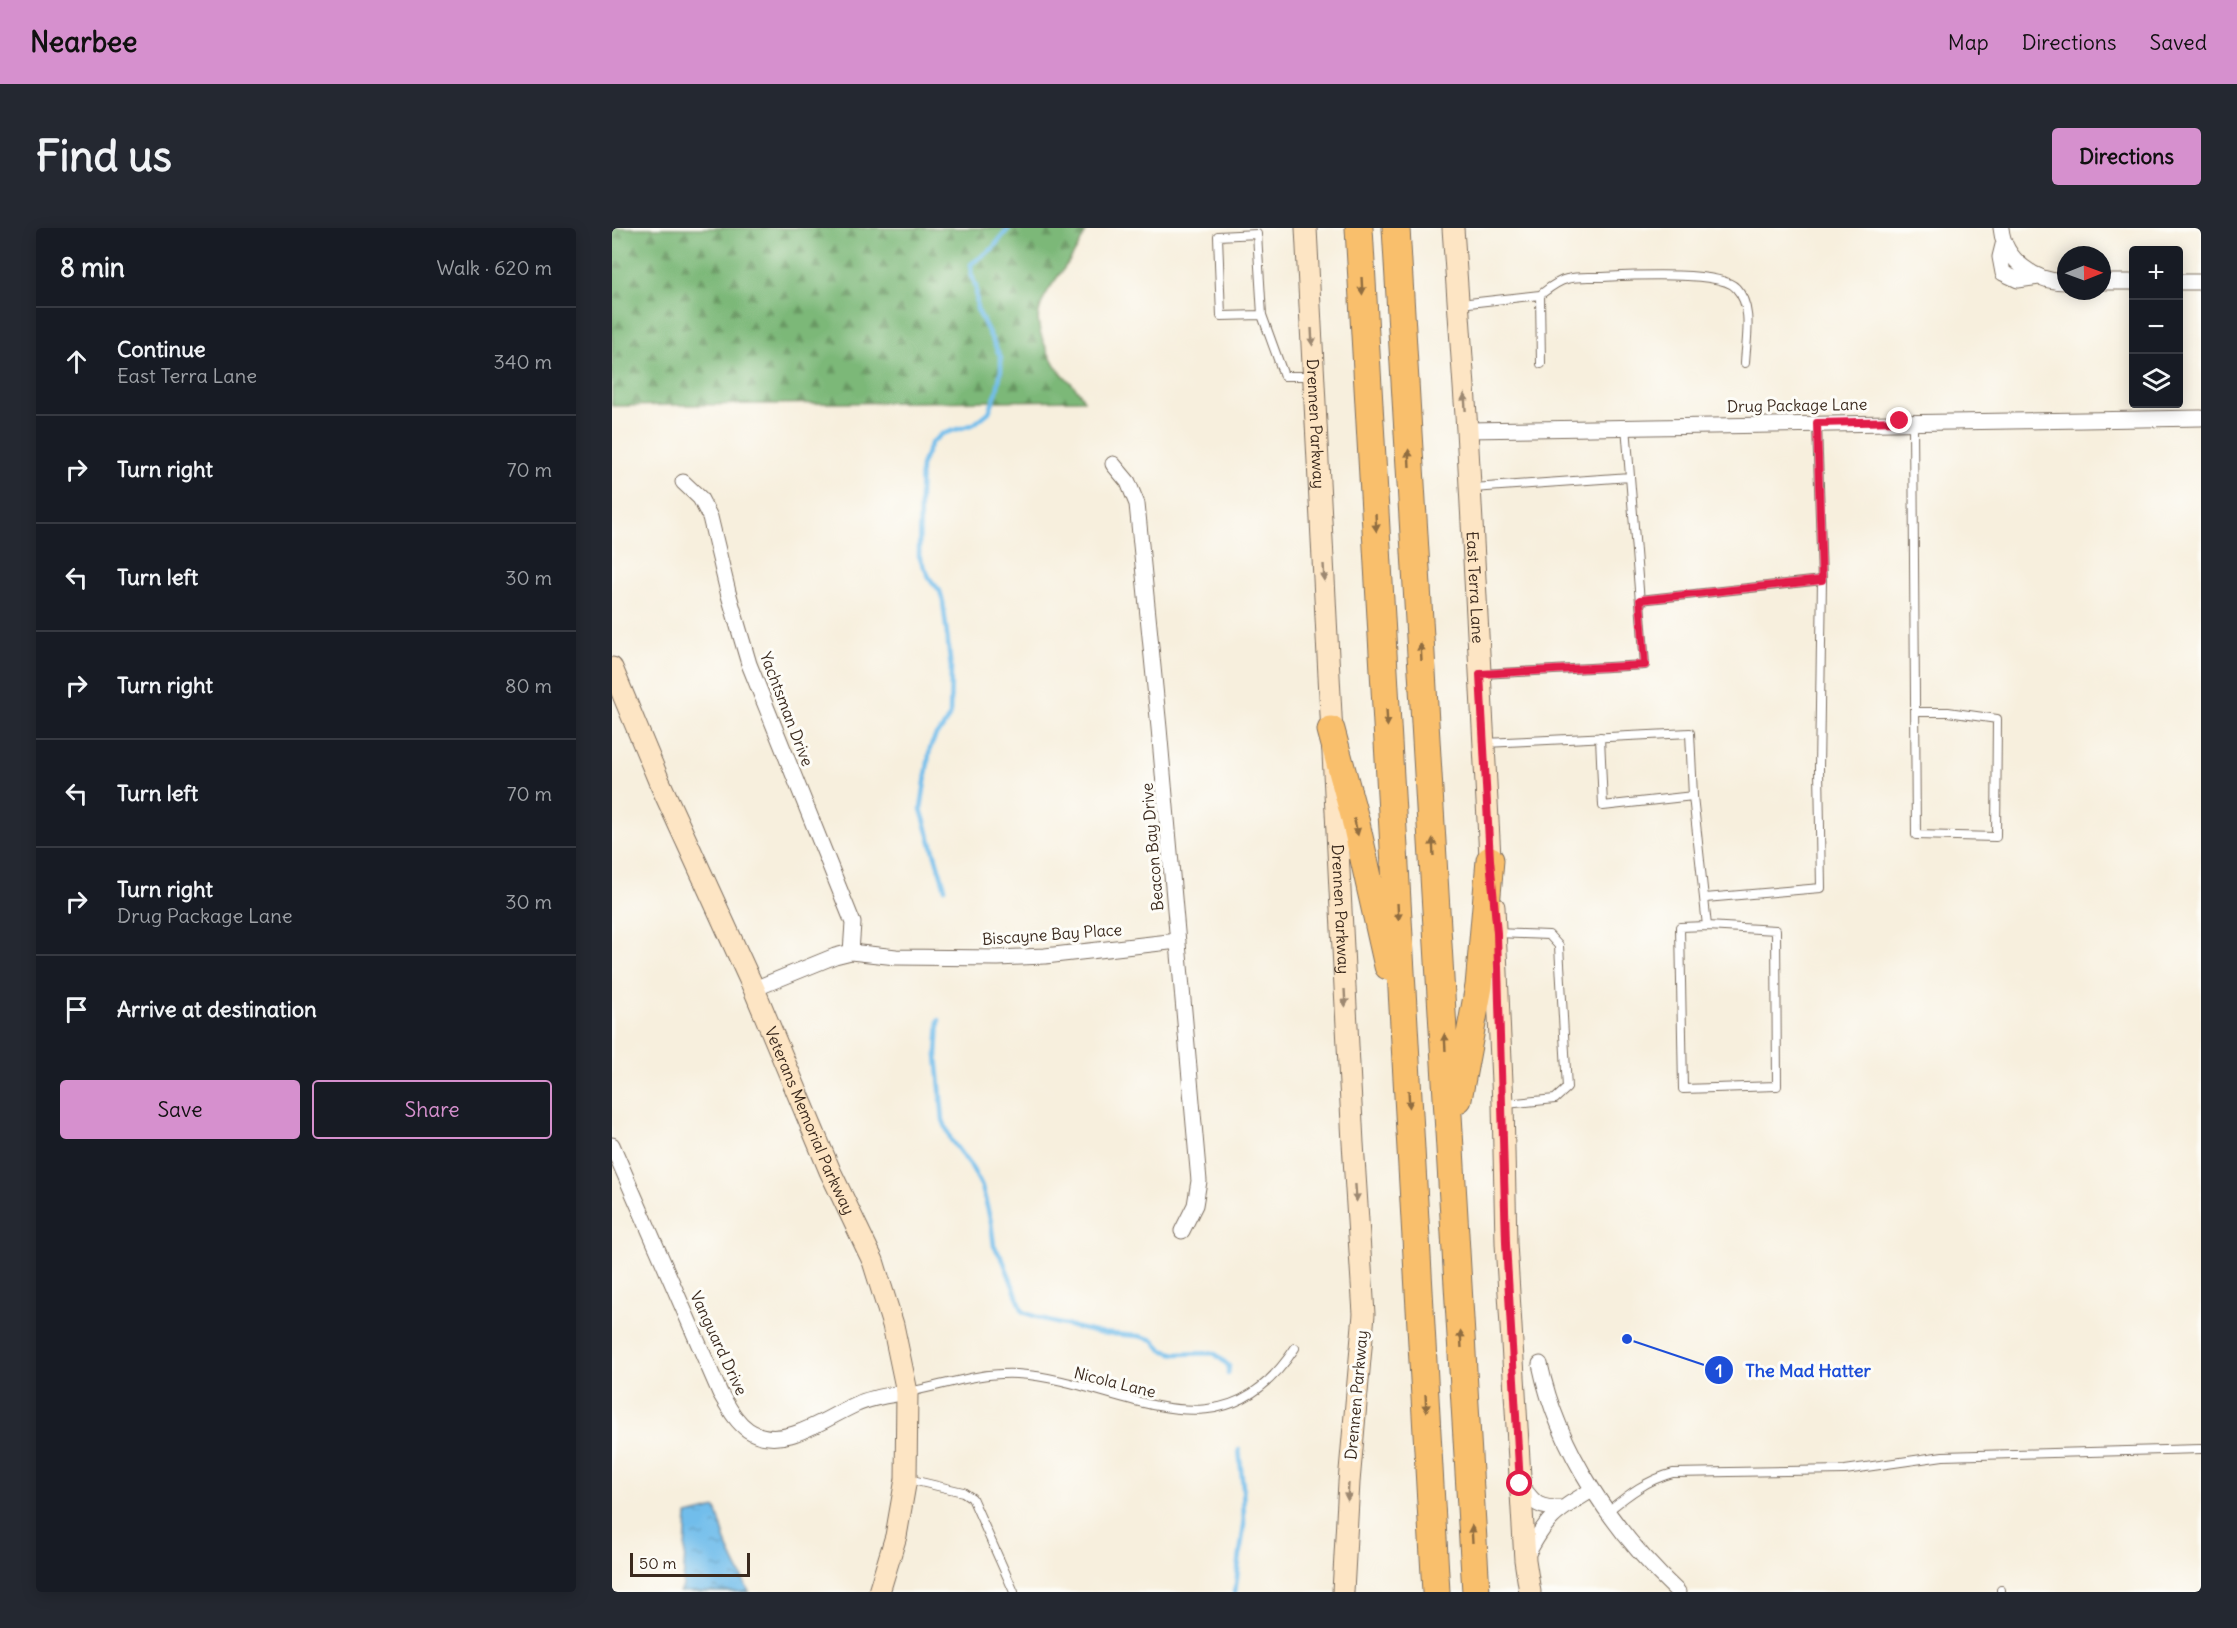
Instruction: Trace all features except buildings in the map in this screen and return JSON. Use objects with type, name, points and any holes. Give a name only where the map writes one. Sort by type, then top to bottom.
[{"type":"highway","points":[[1359,228],[1436,1592]]},
{"type":"highway","points":[[1396,228],[1476,1592]]},
{"type":"highway","points":[[1332,730],[1405,1041]]},
{"type":"highway","points":[[1451,1142],[1479,986],[1490,860]]},
{"type":"main road","name":"Drennen Parkway","points":[[1306,228],[1364,1314],[1349,1482],[1343,1592]]},
{"type":"main road","name":"East Terra Lane","points":[[1453,228],[1467,430],[1490,860],[1497,933],[1506,1243],[1525,1560],[1530,1592]]},
{"type":"main road","name":"Veterans Memorial Parkway","points":[[612,668],[659,781],[754,989],[830,1171],[873,1261],[893,1325],[907,1392],[906,1479],[896,1536],[879,1592]]},
{"type":"street","points":[[2003,234],[2000,257],[2003,273],[2018,280],[2035,275],[2045,280],[2057,281]]},
{"type":"street","points":[[2111,282],[2129,282]]},
{"type":"street","points":[[2183,282],[2201,282]]},
{"type":"street","name":"Drug Package Lane","points":[[1467,430],[2201,418]]},
{"type":"street","name":"Beacon Bay Drive","points":[[1113,464],[1128,482],[1137,504],[1178,941],[1199,1181],[1195,1205],[1182,1231]]},
{"type":"street","name":"Yachtsman Drive","points":[[683,482],[700,498],[710,517],[748,664],[853,923],[851,952]]},
{"type":"street","name":"Biscayne Bay Place","points":[[851,952],[896,957],[998,958],[1045,956],[1178,941]]},
{"type":"street","points":[[754,989],[835,956],[851,952]]},
{"type":"street","name":"Vanguard Drive","points":[[612,1144],[720,1393],[735,1418],[749,1431],[767,1437],[784,1436],[801,1431],[859,1402],[907,1392]]},
{"type":"street","points":[[1540,1364],[1553,1408],[1592,1490],[1663,1578],[1678,1592]]},
{"type":"street","points":[[1520,1484],[1533,1502],[1543,1508],[1562,1508]]},
{"type":"street","points":[[1525,1560],[1539,1531],[1562,1508],[1592,1490]]},
{"type":"lane","points":[[1262,315],[1221,316],[1218,236],[1257,234],[1262,315],[1284,376],[1314,376]]},
{"type":"lane","points":[[1458,304],[1540,295],[1568,278],[1664,274],[1709,278],[1734,285],[1746,302],[1745,363]]},
{"type":"lane","points":[[1540,295],[1541,364]]},
{"type":"lane","points":[[1913,421],[1915,712],[1916,835],[1996,837],[1997,719],[1948,711],[1915,712]]},
{"type":"lane","points":[[1705,898],[1821,888],[1819,769],[1822,580],[1817,423]]},
{"type":"lane","points":[[1480,674],[1645,665],[1626,426]]},
{"type":"lane","points":[[1470,488],[1630,477]]},
{"type":"lane","points":[[1640,600],[1822,580]]},
{"type":"lane","points":[[1483,743],[1690,734],[1692,796],[1707,926]]},
{"type":"lane","points":[[1600,737],[1603,806],[1692,796]]},
{"type":"lane","points":[[1707,926],[1776,930],[1777,1086],[1683,1089],[1680,927],[1707,926]]},
{"type":"lane","points":[[1497,933],[1549,935],[1559,946],[1567,1088],[1555,1099],[1503,1104]]},
{"type":"lane","name":"Nicola Lane","points":[[907,1392],[970,1377],[1017,1374],[1056,1380],[1148,1405],[1194,1411],[1223,1406],[1262,1387],[1281,1368],[1295,1348]]},
{"type":"lane","points":[[1608,1511],[1635,1489],[1656,1478],[1674,1473],[1845,1470],[1943,1456],[2201,1449]]},
{"type":"lane","points":[[906,1479],[963,1492],[972,1498],[1014,1592]]},
{"type":"green space","points":[[612,228],[1088,228],[1073,256],[1048,291],[1038,318],[1042,339],[1052,360],[1084,400],[612,406]]},
{"type":"water","points":[[716,1508],[728,1548],[749,1592],[679,1592],[683,1586],[687,1515]]},
{"type":"waterway","points":[[945,888],[921,809],[930,748],[950,715],[951,668],[940,591],[930,579],[919,556],[921,466],[931,443],[942,434],[974,424],[989,412],[997,391],[1001,358],[977,309],[976,287],[971,273],[971,264],[992,249],[1009,228]]},
{"type":"waterway","points":[[939,1020],[937,1055],[943,1120],[951,1140],[972,1168],[982,1187],[991,1222],[994,1246],[1003,1260],[1023,1312],[1048,1321],[1099,1333],[1139,1336],[1154,1340],[1162,1350],[1176,1354],[1214,1353],[1229,1366],[1228,1374]]},
{"type":"waterway","points":[[1235,1592],[1244,1525],[1239,1450]]},
{"type":"place","name":"The Mad Hatter","points":[[1627,1339]]},
{"type":"route","points":[[1520,1484],[1506,1243],[1497,933],[1490,860],[1480,674],[1645,665],[1640,600],[1822,580],[1817,423],[1900,421]]}]
